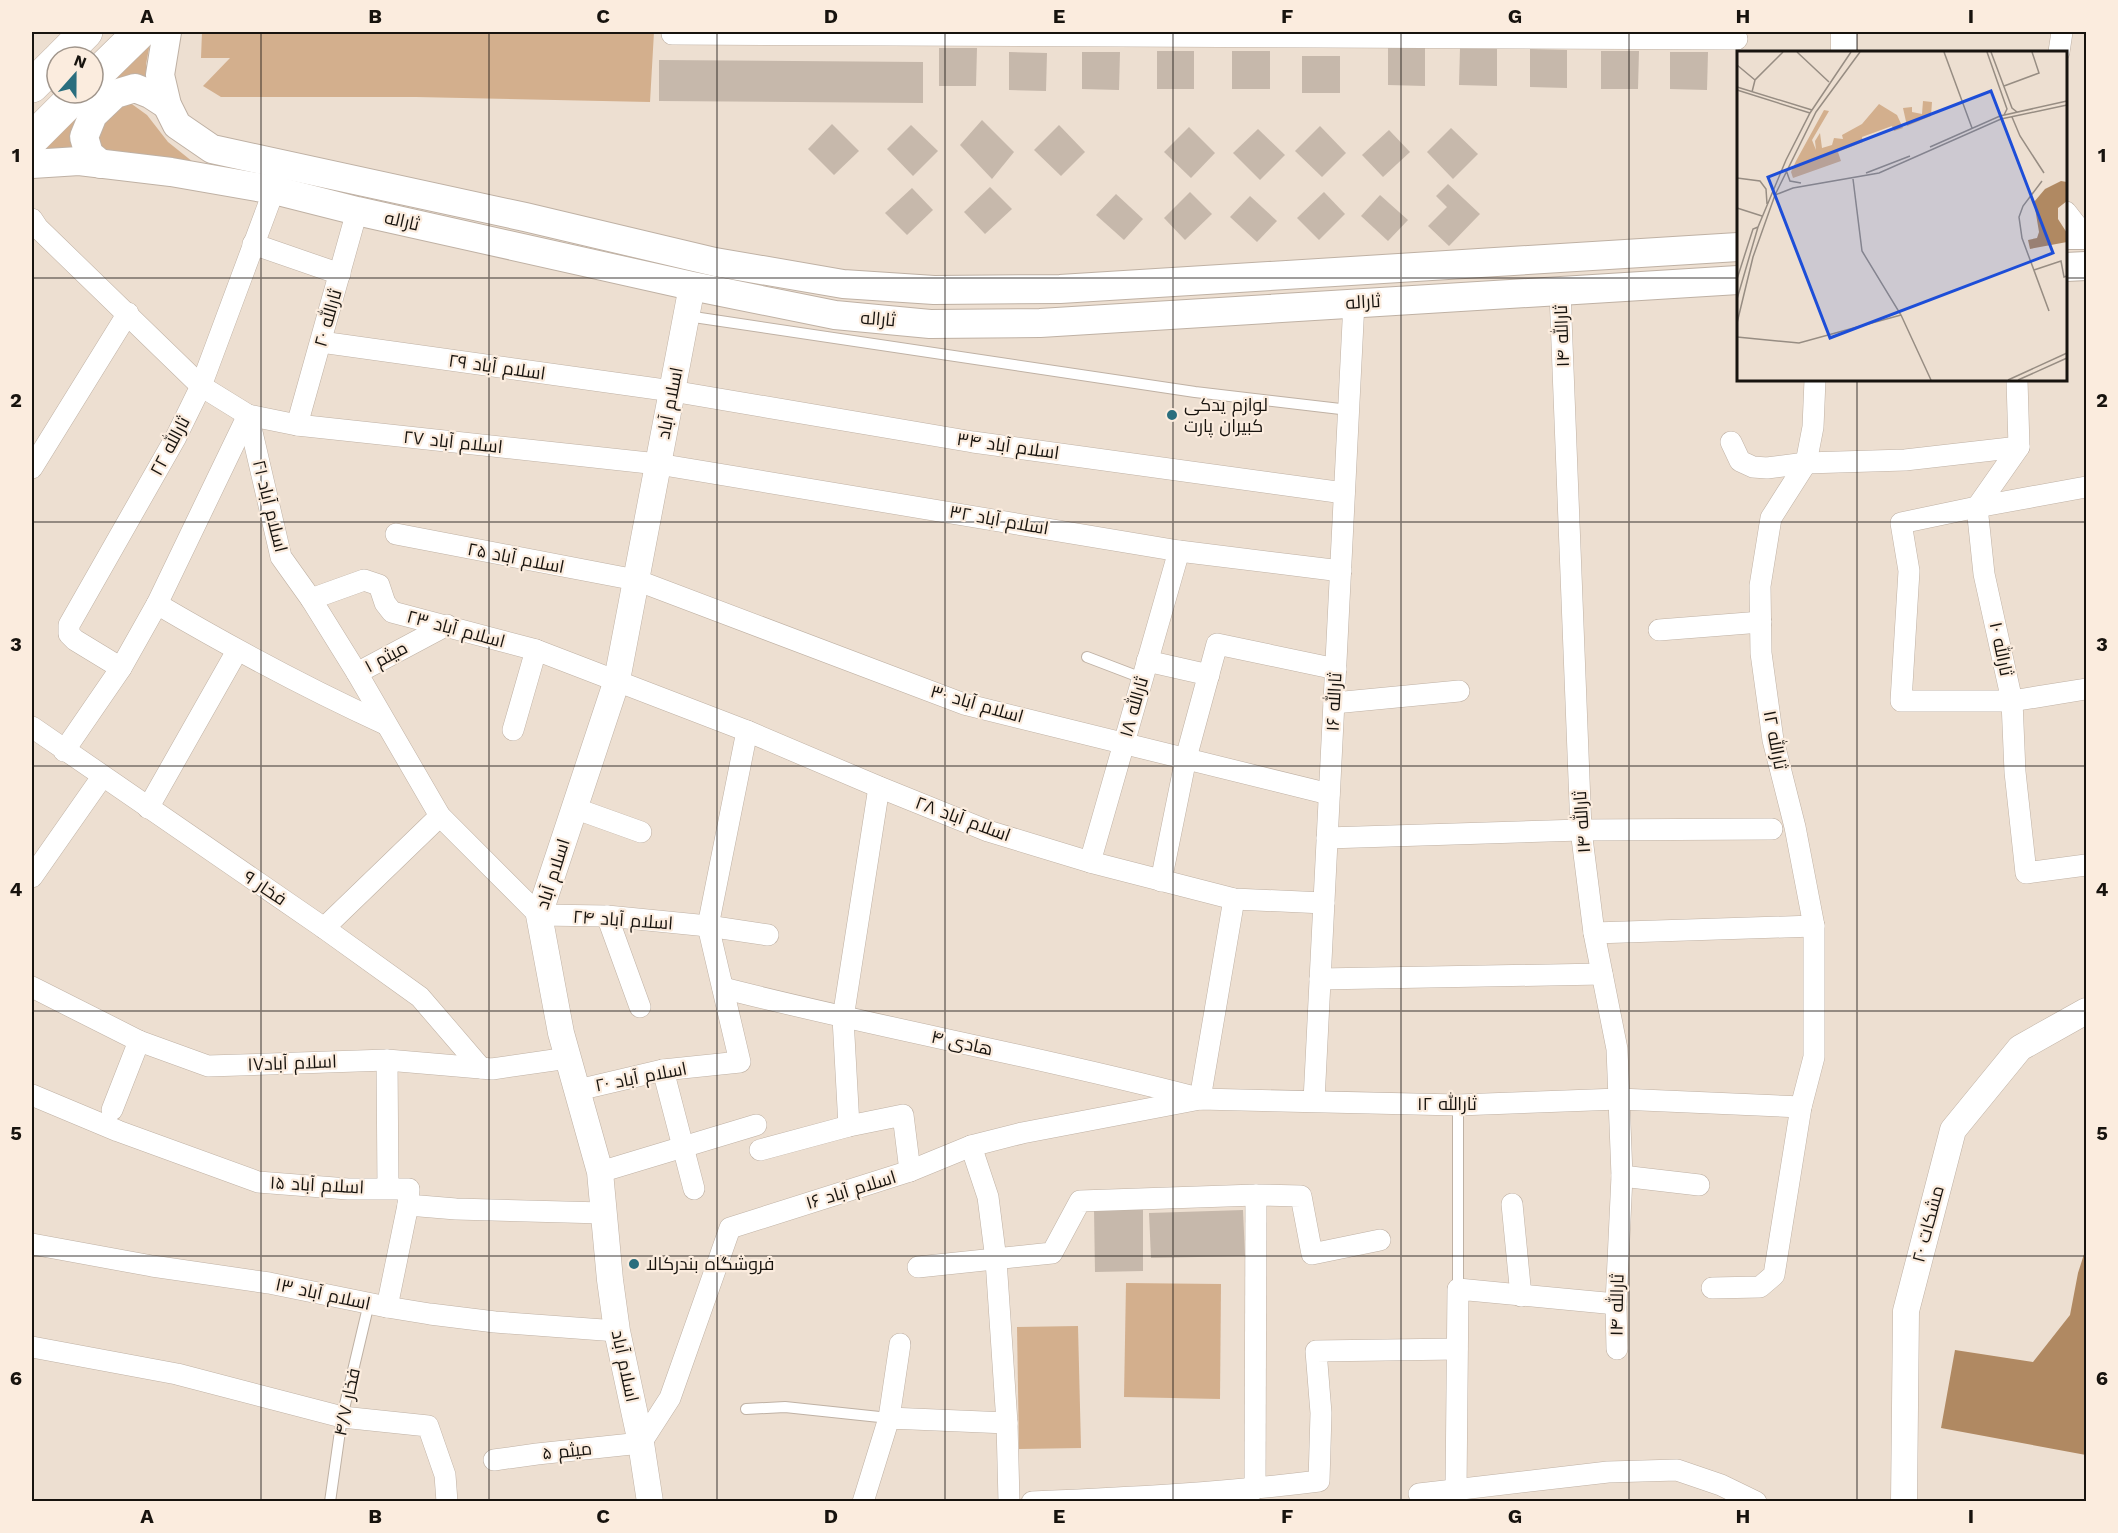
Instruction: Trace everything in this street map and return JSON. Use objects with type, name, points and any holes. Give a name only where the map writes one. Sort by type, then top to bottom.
[{"type":"main road","points":[[72,45],[86,32]]},
{"type":"main road","points":[[105,66],[140,32]]},
{"type":"main road","name":"ثاراله","points":[[167,32],[160,75],[166,105],[177,125],[212,150],[525,217],[715,262],[843,284],[934,290],[1060,289],[1737,247]]},
{"type":"main road","points":[[32,86],[45,72]]},
{"type":"main road","points":[[101,164],[89,154],[84,137],[93,115],[115,94],[135,88],[150,94],[166,105]]},
{"type":"main road","points":[[32,139],[66,105]]},
{"type":"main road","name":"ثاراله","points":[[32,165],[79,160],[171,172],[274,190],[357,211],[692,286],[835,315],[930,324],[1040,323],[1180,316],[1354,302],[1737,280]]},
{"type":"main road","points":[[2067,267],[2086,266]]},
{"type":"main road","points":[[1178,283],[1180,316]]},
{"type":"street","points":[[1844,32],[1844,51]]},
{"type":"street","points":[[2060,51],[2062,32]]},
{"type":"street","points":[[672,34],[1565,35],[1737,39]]},
{"type":"street","name":"ثارالله ۲۲","points":[[121,668],[75,640],[69,634],[69,625],[176,437],[201,386],[274,190]]},
{"type":"street","name":"ثارالله ۲۰","points":[[297,425],[357,211]]},
{"type":"street","points":[[2067,215],[2079,235]]},
{"type":"street","points":[[34,227],[128,313],[201,386],[248,415],[157,604],[121,668],[64,751]]},
{"type":"street","points":[[253,244],[340,274]]},
{"type":"street","name":"اسلام آباد","points":[[650,1502],[641,1443],[617,1331],[609,1281],[600,1172],[568,1058],[538,915],[617,680],[692,286]]},
{"type":"street","name":"ثارالله ۱۴","points":[[1560,292],[1581,830],[1594,933],[1617,1049],[1622,1176],[1616,1304],[1617,1349]]},
{"type":"street","name":"ثارالله ۱۶","points":[[1314,1101],[1354,302]]},
{"type":"street","points":[[32,468],[128,313]]},
{"type":"street","name":"اسلام آباد ۲۹","points":[[321,342],[672,391]]},
{"type":"street","name":"ثارالله ۱۲","points":[[1712,1288],[1760,1287],[1774,1275],[1801,1107],[1814,1057],[1814,926],[1795,827],[1773,740],[1761,653],[1760,586],[1771,518],[1806,463],[1813,427],[1815,381]]},
{"type":"street","points":[[1977,507],[2019,447],[2017,381]]},
{"type":"street","name":"اسلام آباد ۳۴","points":[[672,391],[973,442],[1344,493]]},
{"type":"street","name":"اسلام آباد ۲۷","points":[[248,415],[297,425],[658,464]]},
{"type":"street","name":"اسلام آباد ۲۱","points":[[248,415],[280,557],[311,599],[357,673],[440,816],[538,915]]},
{"type":"street","points":[[1731,442],[1740,462],[1753,467],[1767,468],[1806,463],[1905,460],[2019,447]]},
{"type":"street","name":"اسلام آباد ۳۲","points":[[658,464],[1179,551],[1341,571]]},
{"type":"street","points":[[2086,487],[1901,524],[1909,571],[1901,701],[2012,701],[2086,689]]},
{"type":"street","name":"ثارالله ۱۰","points":[[1977,507],[1984,574],[2012,701],[2015,772],[2026,873],[2086,865]]},
{"type":"street","name":"اسلام آباد ۲۵","points":[[396,534],[636,580]]},
{"type":"street","name":"ثارالله ۱۸","points":[[1090,862],[1179,551]]},
{"type":"street","name":"اسلام آباد ۲۳","points":[[311,599],[363,580],[372,582],[379,585],[384,603],[392,612],[536,650],[617,680]]},
{"type":"street","name":"اسلام آباد ۳۰","points":[[636,580],[964,704],[1329,794]]},
{"type":"street","points":[[157,604],[237,651],[324,696],[385,724]]},
{"type":"street","points":[[1659,630],[1761,622]]},
{"type":"street","name":"میثم ۱","points":[[357,673],[447,625]]},
{"type":"street","points":[[1161,881],[1186,758],[1217,644],[1336,669]]},
{"type":"street","points":[[513,730],[536,650]]},
{"type":"street","points":[[148,808],[237,651]]},
{"type":"street","points":[[1144,670],[1209,675]]},
{"type":"street","name":"اسلام آباد ۲۸","points":[[617,680],[988,831],[1090,862],[1234,899],[1324,903]]},
{"type":"street","points":[[1334,703],[1459,691]]},
{"type":"street","name":"فخار ۹","points":[[32,727],[324,928],[420,998],[481,1068]]},
{"type":"street","points":[[723,988],[708,926],[747,731]]},
{"type":"street","points":[[34,867],[102,777]]},
{"type":"street","points":[[849,1126],[843,1018],[879,787]]},
{"type":"street","points":[[574,808],[641,832]]},
{"type":"street","points":[[324,928],[440,816]]},
{"type":"street","points":[[1327,838],[1581,830],[1772,829]]},
{"type":"street","points":[[1200,1099],[1234,899]]},
{"type":"street","name":"اسلام آباد ۲۴","points":[[538,915],[607,916],[708,926],[768,935]]},
{"type":"street","points":[[607,916],[640,1007]]},
{"type":"street","points":[[1594,933],[1814,926]]},
{"type":"street","points":[[1320,979],[1602,974]]},
{"type":"street","name":"اسلام آباد۱۷","points":[[32,987],[139,1041],[208,1066],[387,1060],[492,1069],[568,1058]]},
{"type":"street","name":"هادی ۴","points":[[723,988],[843,1018],[1033,1058],[1200,1099]]},
{"type":"street","name":"اسلام آباد ۲۰","points":[[578,1090],[663,1070],[741,1062],[723,988]]},
{"type":"street","name":"مشکات ۲۰","points":[[1904,1502],[1906,1311],[1953,1130],[2020,1048],[2086,1011]]},
{"type":"street","points":[[112,1110],[139,1041]]},
{"type":"street","points":[[387,1060],[388,1188]]},
{"type":"street","points":[[663,1070],[694,1189]]},
{"type":"street","name":"اسلام آباد ۱۵","points":[[32,1095],[128,1135],[258,1182],[348,1189],[409,1189],[408,1205]]},
{"type":"street","name":"ثارالله ۱۲","points":[[1200,1099],[1458,1105],[1619,1099],[1801,1107]]},
{"type":"street","name":"اسلام آباد ۱۶","points":[[641,1443],[670,1398],[730,1228],[910,1171],[971,1146],[1023,1133],[1200,1099]]},
{"type":"street","points":[[760,1150],[849,1126],[903,1115],[910,1171]]},
{"type":"street","points":[[600,1172],[683,1149],[756,1125]]},
{"type":"street","points":[[971,1146],[988,1197],[996,1260],[1007,1423],[1009,1502]]},
{"type":"street","points":[[1622,1176],[1699,1185]]},
{"type":"street","points":[[1255,1489],[1256,1195]]},
{"type":"street","points":[[918,1267],[1052,1253],[1080,1201],[1256,1195],[1300,1196],[1312,1254],[1380,1240]]},
{"type":"street","points":[[1512,1204],[1521,1296]]},
{"type":"street","points":[[378,1305],[408,1205],[456,1209],[603,1213]]},
{"type":"street","name":"اسلام آباد ۱۳","points":[[32,1244],[152,1266],[268,1283],[378,1305],[495,1322],[617,1331]]},
{"type":"street","points":[[1456,1490],[1458,1289],[1616,1304]]},
{"type":"street","points":[[863,1502],[889,1418],[900,1344]]},
{"type":"street","points":[[32,1347],[177,1374],[342,1417],[428,1426],[446,1475],[447,1502]]},
{"type":"street","points":[[1032,1502],[1149,1497],[1255,1489],[1319,1481],[1321,1413],[1316,1351],[1458,1349]]},
{"type":"street","points":[[889,1418],[1007,1423]]},
{"type":"street","name":"میثم ۵","points":[[494,1460],[641,1443]]},
{"type":"street","points":[[1419,1494],[1608,1472],[1677,1470],[1719,1493],[1756,1502]]},
{"type":"lane","points":[[686,315],[1195,392],[1349,410]]},
{"type":"lane","points":[[1087,657],[1144,670]]},
{"type":"lane","points":[[1458,1105],[1458,1289]]},
{"type":"lane","name":"فخار ۴/۷","points":[[330,1502],[342,1417],[378,1305]]},
{"type":"lane","points":[[746,1409],[785,1407],[889,1418]]},
{"type":"shaded area","points":[[202,32],[654,32],[650,102],[416,97],[221,97],[203,86],[230,58],[201,58]]},
{"type":"shaded area","points":[[152,33],[146,64],[152,86],[133,79],[73,153],[32,153],[80,105],[105,105],[105,80]]},
{"type":"shaded area","points":[[129,102],[147,115],[168,142],[198,166],[119,157],[100,146],[100,129],[104,118],[108,113]]},
{"type":"shaded area","points":[[2086,1248],[2086,1455],[1941,1428],[1955,1350],[2033,1362],[2070,1315],[2078,1273]]},
{"type":"shaded area","points":[[1126,1283],[1221,1284],[1220,1399],[1124,1397]]},
{"type":"shaded area","points":[[1078,1326],[1081,1448],[1019,1449],[1017,1327]]},
{"type":"building","points":[[939,48],[977,48],[976,86],[939,86]]},
{"type":"building","points":[[1388,48],[1425,48],[1425,86],[1388,85]]},
{"type":"building","points":[[1460,48],[1497,48],[1497,86],[1459,85]]},
{"type":"building","points":[[1530,49],[1567,50],[1567,88],[1530,87]]},
{"type":"building","points":[[1157,51],[1194,51],[1194,89],[1157,89]]},
{"type":"building","points":[[1232,51],[1270,51],[1270,89],[1232,89]]},
{"type":"building","points":[[1601,51],[1639,51],[1638,89],[1601,89]]},
{"type":"building","points":[[1009,52],[1047,53],[1046,91],[1009,90]]},
{"type":"building","points":[[1082,52],[1120,52],[1119,90],[1082,89]]},
{"type":"building","points":[[1670,52],[1708,52],[1707,90],[1670,89]]},
{"type":"building","points":[[1302,56],[1340,56],[1340,93],[1302,93]]},
{"type":"building","points":[[659,60],[923,62],[923,103],[659,101]]},
{"type":"building","points":[[982,120],[1014,152],[992,179],[960,145]]},
{"type":"building","points":[[832,124],[859,151],[834,175],[808,149]]},
{"type":"building","points":[[911,125],[938,151],[913,176],[887,149]]},
{"type":"building","points":[[1059,125],[1085,152],[1061,176],[1034,150]]},
{"type":"building","points":[[1320,126],[1346,153],[1322,177],[1295,151]]},
{"type":"building","points":[[1189,127],[1215,153],[1191,178],[1164,152]]},
{"type":"building","points":[[1451,128],[1478,154],[1453,179],[1427,152]]},
{"type":"building","points":[[1258,129],[1285,155],[1260,180],[1233,153]]},
{"type":"building","points":[[1389,130],[1410,152],[1383,177],[1362,155]]},
{"type":"building","points":[[1448,184],[1480,214],[1449,246],[1428,226],[1447,207],[1436,196]]},
{"type":"building","points":[[990,187],[1012,209],[985,234],[964,212]]},
{"type":"building","points":[[912,188],[933,210],[907,235],[885,213]]},
{"type":"building","points":[[1190,192],[1212,214],[1185,240],[1164,218]]},
{"type":"building","points":[[1324,192],[1345,214],[1319,240],[1297,218]]},
{"type":"building","points":[[1116,194],[1143,219],[1124,240],[1096,215]]},
{"type":"building","points":[[1380,195],[1408,220],[1388,241],[1361,216]]},
{"type":"building","points":[[1250,196],[1277,221],[1257,242],[1230,217]]},
{"type":"building","points":[[1143,1208],[1143,1271],[1095,1272],[1094,1209]]},
{"type":"building","points":[[1243,1210],[1245,1256],[1151,1258],[1149,1213]]},
{"type":"place","name":"لوازم یدکی کبیران پارت","points":[[1172,415]]},
{"type":"place","name":"فروشگاه بندرکالا","points":[[634,1264]]}]
